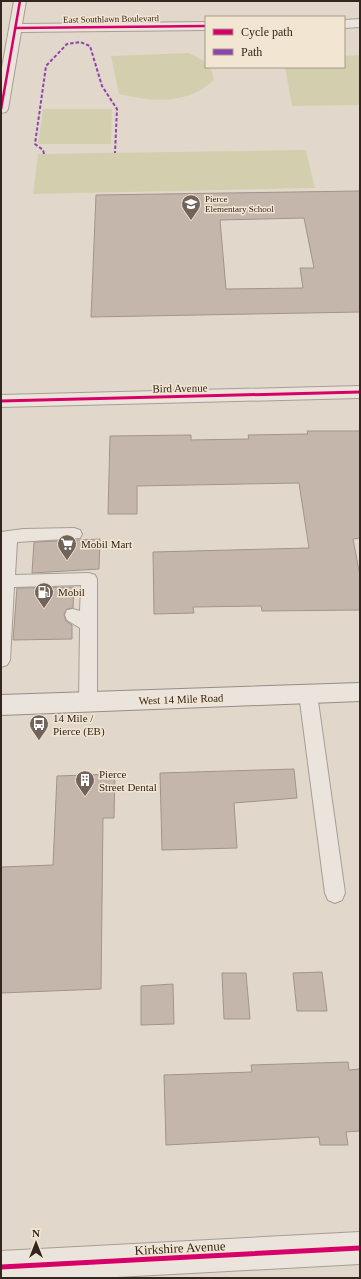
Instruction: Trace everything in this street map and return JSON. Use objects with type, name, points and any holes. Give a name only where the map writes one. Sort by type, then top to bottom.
[{"type":"street","points":[[1,109],[3,88],[16,28],[20,1]]},
{"type":"street","points":[[345,24],[360,23]]},
{"type":"street","name":"East Southlawn Boulevard","points":[[16,28],[205,26]]},
{"type":"street","name":"Bird Avenue","points":[[1,401],[360,392]]},
{"type":"street","name":"West 14 Mile Road","points":[[1,705],[360,692]]},
{"type":"street","name":"Kirkshire Avenue","points":[[1,1267],[360,1248]]},
{"type":"lane","points":[[1,660],[6,617],[5,537],[23,535],[74,534]]},
{"type":"lane","points":[[6,581],[89,579],[88,703]]},
{"type":"lane","points":[[73,616],[88,625]]},
{"type":"lane","points":[[308,694],[335,893]]},
{"type":"shaded area","points":[[189,53],[204,61],[205,68],[210,68],[214,80],[193,94],[181,98],[156,100],[131,97],[119,94],[111,56]]},
{"type":"shaded area","points":[[360,55],[360,105],[292,106],[285,68],[345,68],[345,56]]},
{"type":"shaded area","points":[[43,109],[112,109],[111,144],[38,144]]},
{"type":"shaded area","points":[[306,150],[315,188],[33,194],[38,154]]},
{"type":"building","points":[[360,191],[360,312],[91,317],[96,195]],"holes":[[[304,218],[314,268],[300,268],[303,288],[226,289],[220,220]]]},
{"type":"building","points":[[307,431],[360,431],[360,538],[353,539],[360,576],[360,610],[262,611],[261,606],[193,607],[194,613],[154,614],[153,552],[309,548],[299,483],[137,486],[137,514],[108,514],[110,436],[191,435],[191,440],[249,439],[248,435],[308,434]]},
{"type":"building","points":[[100,539],[99,569],[32,573],[34,542]]},
{"type":"building","points":[[74,587],[73,608],[67,609],[64,614],[66,621],[72,625],[72,639],[13,640],[17,588]]},
{"type":"building","points":[[294,769],[297,798],[234,803],[237,848],[162,850],[160,773]]},
{"type":"building","points":[[115,774],[114,818],[103,818],[101,989],[1,993],[1,867],[53,865],[57,776]]},
{"type":"building","points":[[322,972],[327,1011],[297,1011],[293,973]]},
{"type":"building","points":[[222,973],[246,973],[250,1019],[224,1019]]},
{"type":"building","points":[[173,984],[174,1024],[141,1025],[141,986]]},
{"type":"building","points":[[348,1062],[349,1070],[360,1069],[360,1131],[346,1132],[348,1145],[320,1145],[319,1137],[166,1145],[164,1075],[252,1072],[251,1065]]},
{"type":"marked path","points":[[44,154],[43,150],[35,144],[46,66],[67,44],[80,42],[90,46],[102,86],[117,109],[115,153]]},
{"type":"cycle path","points":[[1,109],[20,1]]},
{"type":"cycle path","points":[[16,28],[205,26]]},
{"type":"cycle path","points":[[1,401],[360,392]]},
{"type":"cycle path","points":[[1,1267],[360,1248]]},
{"type":"place","name":"Pierce Elementary School","points":[[191,221]]},
{"type":"place","name":"Mobil Mart","points":[[67,561]]},
{"type":"place","name":"Mobil","points":[[44,609]]},
{"type":"place","name":"14 Mile / Pierce (EB)","points":[[39,741]]},
{"type":"place","name":"Pierce Street Dental","points":[[85,797]]}]
